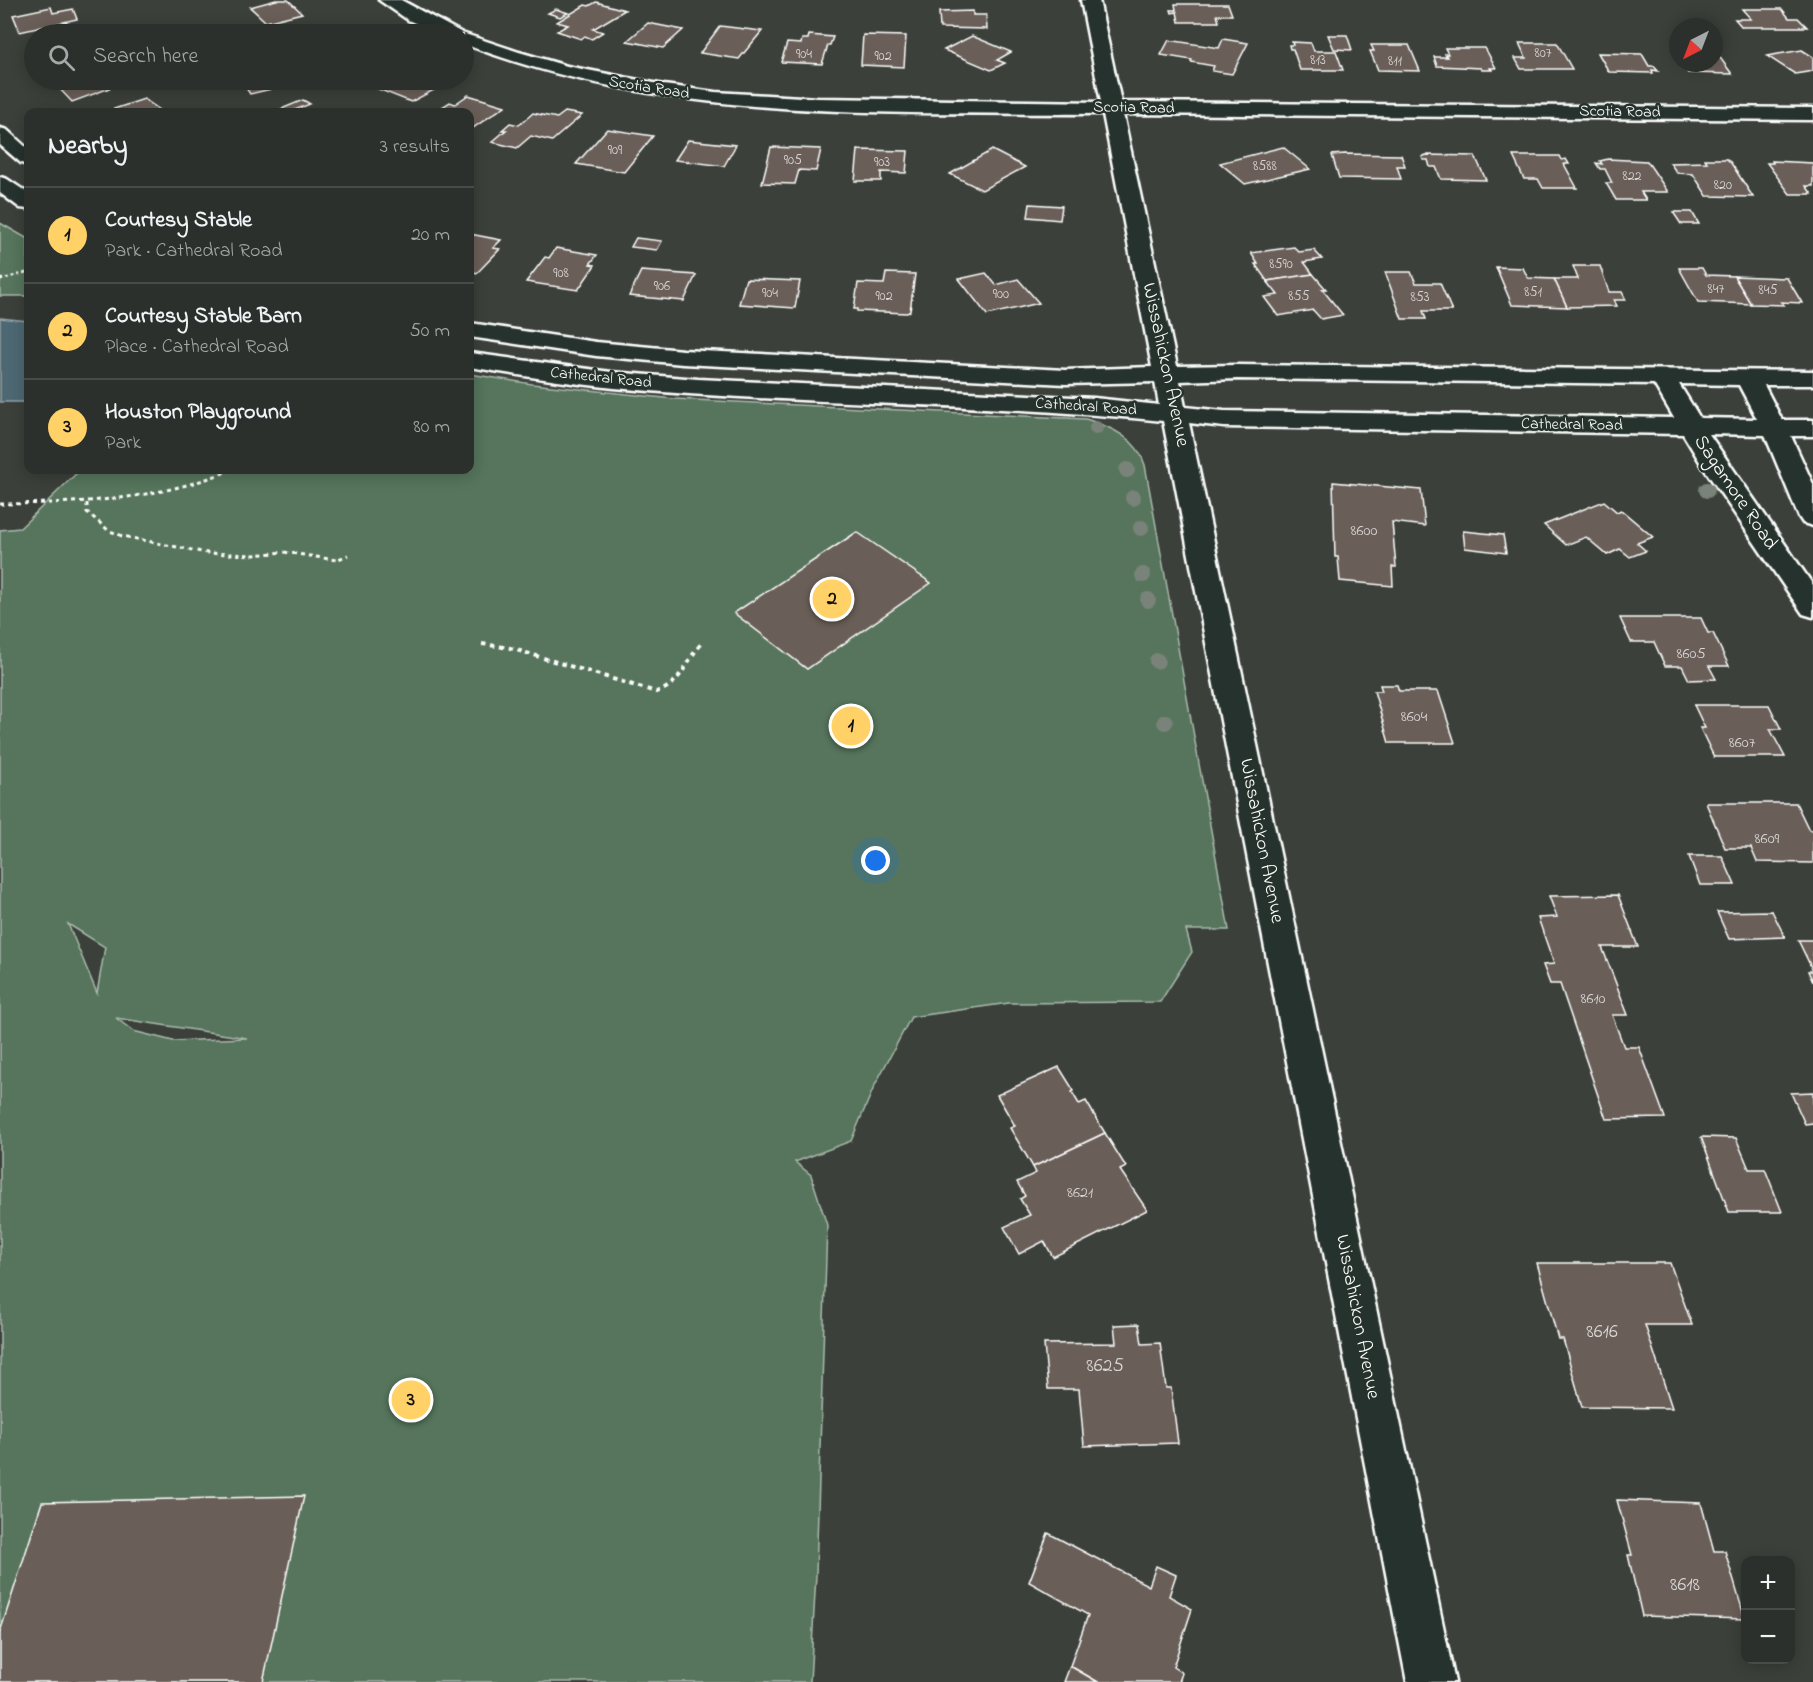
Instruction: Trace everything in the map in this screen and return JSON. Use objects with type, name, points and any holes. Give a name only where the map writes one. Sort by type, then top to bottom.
[{"type":"street","points":[[388,0],[432,24]]},
{"type":"street","name":"Wissahickon Avenue","points":[[1090,0],[1431,1682]]},
{"type":"street","name":"Scotia Road","points":[[474,41],[560,70],[607,81],[708,97],[814,105],[1813,114]]},
{"type":"street","points":[[0,134],[24,155]]},
{"type":"street","points":[[0,183],[24,200]]},
{"type":"street","name":"Cathedral Road","points":[[474,331],[596,349],[683,357],[1065,377],[1237,372],[1813,378]]},
{"type":"street","name":"Cathedral Road","points":[[474,361],[611,380],[666,385],[1094,406],[1175,415],[1278,422],[1813,428]]},
{"type":"street","name":"Sagamore Road","points":[[1662,376],[1712,461],[1813,607]]},
{"type":"street","points":[[1747,377],[1793,465],[1813,517]]},
{"type":"path","points":[[0,280],[24,273]]},
{"type":"path","points":[[0,504],[87,503],[151,497],[219,474]]},
{"type":"path","points":[[87,503],[87,512],[108,530],[122,536],[186,549],[232,555],[284,552],[336,560],[348,555]]},
{"type":"path","points":[[482,644],[510,648],[656,692],[665,691],[673,686],[690,657],[703,642]]},
{"type":"green space","points":[[0,223],[24,237],[24,296],[0,296]]},
{"type":"green space","points":[[474,375],[532,384],[674,399],[1086,419],[1114,430],[1136,448],[1145,465],[1229,930],[1186,930],[1192,952],[1160,1002],[1009,1003],[911,1017],[874,1087],[851,1141],[795,1162],[811,1175],[827,1225],[816,1575],[810,1682],[0,1682],[0,530],[20,528],[76,474],[474,474]],"holes":[[[68,924],[105,947],[97,993]],[[116,1018],[247,1038],[173,1041],[133,1031]]]},
{"type":"water","points":[[0,318],[24,321],[24,402],[0,402]]},
{"type":"building","points":[[276,0],[288,0],[302,13],[266,22],[250,7]]},
{"type":"building","points":[[596,2],[625,10],[593,29],[603,32],[592,39],[585,36],[581,39],[557,31],[568,25],[557,22],[585,5],[589,6]]},
{"type":"building","points":[[1175,4],[1228,4],[1232,15],[1217,15],[1219,22],[1179,22],[1177,12],[1172,13],[1171,10],[1176,10]]},
{"type":"building","points":[[51,7],[53,13],[73,9],[77,19],[55,24],[24,24],[24,31],[20,32],[13,15]]},
{"type":"building","points":[[556,9],[568,13],[560,17],[548,13]]},
{"type":"building","points":[[1742,9],[1782,9],[1789,18],[1798,18],[1807,27],[1742,27],[1735,19],[1751,19]]},
{"type":"building","points":[[973,11],[973,15],[986,15],[987,29],[940,28],[939,12]]},
{"type":"building","points":[[648,23],[683,30],[663,48],[627,41]]},
{"type":"building","points":[[720,26],[762,31],[739,59],[700,53]]},
{"type":"building","points":[[809,35],[833,37],[822,64],[781,62],[787,43],[801,44],[802,39],[808,39]]},
{"type":"building","points":[[863,35],[906,36],[904,67],[861,65]]},
{"type":"building","points":[[1328,35],[1347,35],[1352,50],[1334,49]]},
{"type":"building","points":[[972,36],[1011,52],[997,60],[1005,63],[991,70],[944,50]]},
{"type":"building","points":[[1223,39],[1248,43],[1232,74],[1212,71],[1214,66],[1191,62],[1192,60],[1161,55],[1169,40],[1219,48]]},
{"type":"building","points":[[1292,42],[1311,43],[1314,51],[1336,51],[1343,70],[1300,70],[1293,49],[1290,49],[1289,45],[1293,45]]},
{"type":"building","points":[[1519,43],[1557,43],[1572,69],[1521,69],[1515,58],[1526,58]]},
{"type":"building","points":[[1371,45],[1409,45],[1420,71],[1378,70],[1370,51],[1374,51]]},
{"type":"building","points":[[1445,48],[1485,48],[1496,68],[1482,70],[1481,68],[1437,66],[1434,57],[1447,57]]},
{"type":"building","points":[[1802,50],[1813,57],[1813,71],[1795,74],[1767,56]]},
{"type":"building","points":[[1598,53],[1642,54],[1649,66],[1654,66],[1658,71],[1652,70],[1653,73],[1609,72]]},
{"type":"building","points":[[1723,62],[1732,74],[1688,73],[1723,72]]},
{"type":"building","points":[[61,90],[105,90],[72,102]]},
{"type":"building","points":[[247,90],[267,90],[250,94]]},
{"type":"building","points":[[381,90],[434,90],[411,102]]},
{"type":"building","points":[[468,95],[505,106],[474,127],[474,108],[442,107],[450,102],[455,104]]},
{"type":"building","points":[[144,99],[157,108],[117,108]]},
{"type":"building","points":[[303,100],[310,104],[300,108],[284,108]]},
{"type":"building","points":[[565,112],[582,115],[552,141],[531,136],[517,148],[492,142],[506,130],[502,130],[510,123],[519,125],[533,113],[557,118]]},
{"type":"building","points":[[607,129],[653,136],[624,172],[576,164]]},
{"type":"building","points":[[688,140],[736,145],[724,166],[675,160]]},
{"type":"building","points":[[771,147],[821,149],[816,171],[799,170],[795,184],[762,183]]},
{"type":"building","points":[[1283,147],[1310,169],[1245,184],[1220,163]]},
{"type":"building","points":[[858,150],[908,151],[906,173],[881,172],[881,181],[855,181]]},
{"type":"building","points":[[992,150],[1025,167],[982,190],[950,174]]},
{"type":"building","points":[[1332,155],[1401,155],[1405,166],[1397,166],[1401,179],[1339,178]]},
{"type":"building","points":[[1426,155],[1475,156],[1486,180],[1441,179],[1436,167],[1430,167],[1428,160],[1423,160],[1422,157]]},
{"type":"building","points":[[1513,156],[1560,156],[1562,160],[1566,159],[1569,164],[1564,164],[1577,188],[1543,188],[1538,179],[1524,179]]},
{"type":"building","points":[[1608,159],[1647,161],[1668,192],[1641,192],[1646,200],[1616,200],[1606,183],[1612,183],[1605,169],[1600,169],[1596,163],[1602,164],[1600,161]]},
{"type":"building","points":[[1705,159],[1727,159],[1753,197],[1707,196],[1693,174],[1677,173],[1670,163],[1707,162]]},
{"type":"building","points":[[1772,161],[1813,163],[1813,186],[1806,186],[1812,194],[1790,194],[1767,163],[1773,163]]},
{"type":"building","points":[[1030,204],[1062,206],[1060,220],[1028,217]]},
{"type":"building","points":[[1673,212],[1692,212],[1699,224],[1681,224]]},
{"type":"building","points":[[474,235],[501,240],[493,248],[500,249],[477,273],[474,272]]},
{"type":"building","points":[[636,238],[662,241],[657,250],[631,247]]},
{"type":"building","points":[[1294,247],[1299,252],[1314,250],[1322,259],[1304,262],[1313,274],[1267,281],[1255,264],[1258,264],[1251,253]]},
{"type":"building","points":[[556,248],[597,255],[590,264],[595,265],[578,290],[526,282],[545,257],[549,258]]},
{"type":"building","points":[[1573,266],[1600,266],[1609,292],[1622,292],[1626,300],[1614,300],[1617,306],[1567,307],[1554,279],[1578,279]]},
{"type":"building","points":[[1496,267],[1523,268],[1528,278],[1554,279],[1567,307],[1512,305]]},
{"type":"building","points":[[1679,268],[1702,268],[1706,275],[1734,276],[1751,304],[1698,302]]},
{"type":"building","points":[[641,271],[696,275],[684,301],[629,296]]},
{"type":"building","points":[[1385,272],[1411,272],[1416,283],[1440,283],[1452,311],[1423,311],[1426,319],[1402,319]]},
{"type":"building","points":[[886,273],[915,274],[910,311],[907,313],[854,309],[858,283],[884,284]]},
{"type":"building","points":[[986,273],[996,285],[1018,279],[1039,303],[987,315],[959,279]]},
{"type":"building","points":[[1313,274],[1343,315],[1321,319],[1313,310],[1278,316],[1264,297],[1278,295],[1267,281]]},
{"type":"building","points":[[1734,276],[1787,278],[1802,303],[1751,304]]},
{"type":"building","points":[[746,279],[800,281],[795,308],[739,304]]},
{"type":"building","points":[[1333,482],[1421,490],[1425,526],[1392,522],[1396,567],[1392,567],[1393,586],[1340,581],[1338,557],[1335,557]]},
{"type":"building","points":[[1604,501],[1617,512],[1621,510],[1653,537],[1637,543],[1646,551],[1630,557],[1620,549],[1607,555],[1586,537],[1566,545],[1544,525]]},
{"type":"building","points":[[1463,531],[1503,535],[1506,553],[1465,548]]},
{"type":"building","points":[[857,532],[931,583],[807,669],[734,613]]},
{"type":"building","points":[[1620,618],[1701,618],[1708,633],[1713,633],[1729,666],[1709,666],[1716,679],[1689,680],[1682,666],[1665,666],[1654,642],[1631,642]]},
{"type":"building","points":[[1380,685],[1397,685],[1399,691],[1438,691],[1455,743],[1389,743],[1374,691],[1382,691]]},
{"type":"building","points":[[1694,705],[1769,705],[1781,729],[1770,729],[1785,757],[1714,757],[1700,728],[1705,728]]},
{"type":"building","points":[[1706,803],[1796,803],[1809,830],[1813,830],[1813,863],[1757,862],[1751,848],[1725,848]]},
{"type":"building","points":[[1689,856],[1722,856],[1735,885],[1700,885]]},
{"type":"building","points":[[1618,895],[1638,947],[1602,947],[1628,1015],[1612,1015],[1624,1047],[1639,1047],[1665,1118],[1606,1119],[1560,984],[1550,984],[1543,965],[1554,964],[1538,918],[1557,917],[1549,896]]},
{"type":"building","points":[[1772,911],[1785,937],[1729,939],[1717,912]]},
{"type":"building","points":[[1798,940],[1813,940],[1813,971]]},
{"type":"building","points":[[1808,971],[1813,971],[1813,982]]},
{"type":"building","points":[[1059,1067],[1079,1104],[1086,1101],[1105,1133],[1033,1167],[1010,1128],[1015,1126],[997,1095]]},
{"type":"building","points":[[1813,1092],[1813,1123],[1805,1124],[1791,1093]]},
{"type":"building","points":[[1105,1133],[1126,1167],[1120,1170],[1147,1210],[1053,1257],[1044,1241],[1019,1254],[1004,1227],[1030,1215],[1020,1199],[1025,1196],[1017,1182],[1036,1173],[1033,1167]]},
{"type":"building","points":[[1701,1137],[1736,1138],[1749,1169],[1765,1169],[1782,1212],[1729,1212]]},
{"type":"building","points":[[1537,1263],[1670,1263],[1692,1325],[1645,1325],[1672,1408],[1582,1407],[1563,1339],[1558,1339]]},
{"type":"building","points":[[1139,1324],[1142,1344],[1160,1343],[1166,1388],[1171,1388],[1178,1443],[1084,1446],[1079,1389],[1048,1389],[1044,1344],[1116,1343],[1114,1325]]},
{"type":"building","points":[[304,1496],[263,1682],[0,1682],[0,1632],[42,1502]]},
{"type":"building","points":[[1617,1500],[1701,1503],[1714,1551],[1725,1551],[1741,1605],[1741,1619],[1642,1616],[1628,1555],[1632,1555]]},
{"type":"building","points":[[1048,1533],[1149,1586],[1156,1566],[1176,1575],[1169,1596],[1192,1609],[1173,1667],[1182,1673],[1179,1682],[1098,1682],[1070,1666],[1088,1615],[1029,1582]]},
{"type":"building","points":[[1070,1666],[1098,1682],[1064,1682]]},
{"type":"place","name":"Courtesy Stable Barn","points":[[832,599]]},
{"type":"place","name":"Courtesy Stable","points":[[851,726]]},
{"type":"place","name":"Houston Playground","points":[[411,1400]]}]
